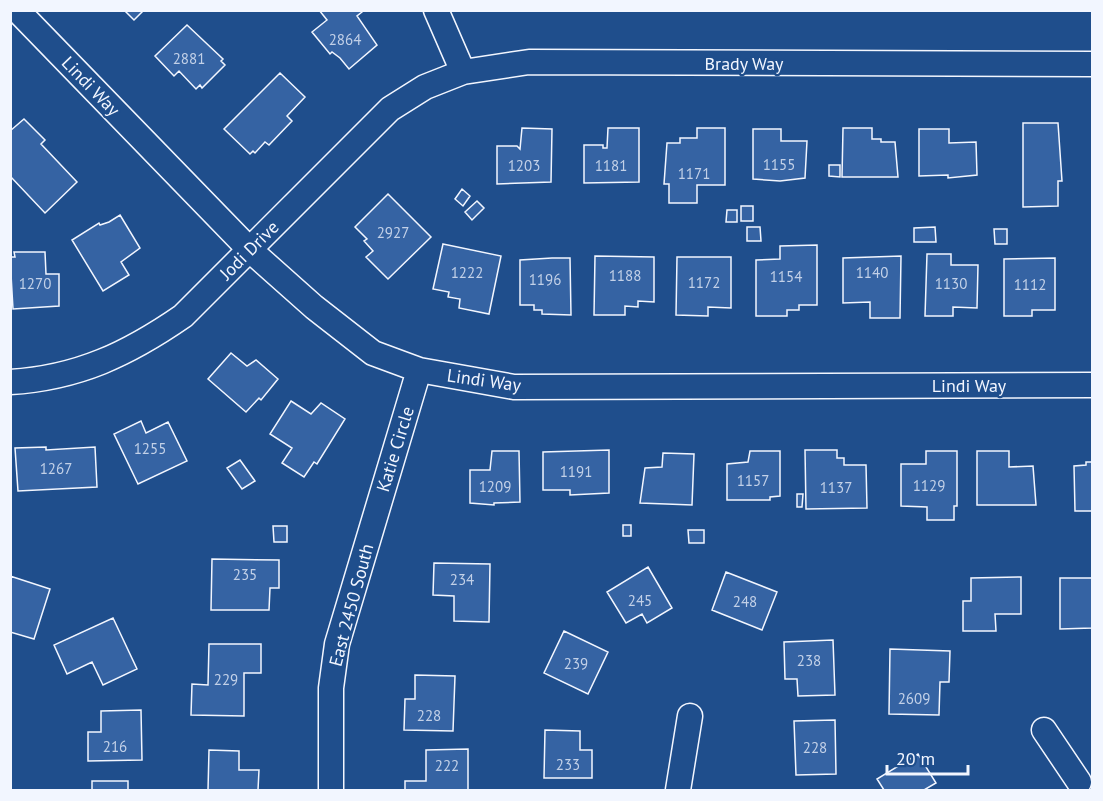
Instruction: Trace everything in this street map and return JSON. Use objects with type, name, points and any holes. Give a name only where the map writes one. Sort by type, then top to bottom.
[{"type":"street","name":"Lindi Way","points":[[17,10],[250,249],[314,308],[373,352],[419,370],[514,387],[1092,385]]},
{"type":"street","points":[[436,10],[463,72]]},
{"type":"street","name":"Brady Way","points":[[463,72],[529,62],[1092,64]]},
{"type":"street","name":"Jodi Drive","points":[[10,381],[40,380],[95,366],[143,344],[183,316],[390,109],[425,87],[463,72]]},
{"type":"street","name":"Katie Circle","points":[[371,528],[419,370]]},
{"type":"street","name":"East 2450 South","points":[[331,790],[331,688],[337,644],[371,528]]},
{"type":"street","points":[[678,790],[690,716]]},
{"type":"street","points":[[1044,730],[1079,782]]},
{"type":"building","points":[[124,10],[144,10],[134,20]]},
{"type":"building","points":[[319,10],[360,10],[362,12],[357,16],[377,45],[349,69],[340,58],[332,52],[330,54],[312,32],[327,20]]},
{"type":"building","points":[[187,25],[223,59],[221,61],[225,65],[202,88],[200,85],[196,89],[179,71],[174,76],[155,56]]},
{"type":"building","points":[[280,73],[305,97],[287,116],[292,121],[269,145],[265,142],[255,153],[253,151],[250,154],[224,129]]},
{"type":"building","points":[[24,119],[45,140],[41,144],[77,182],[45,213],[10,176],[10,131]]},
{"type":"building","points":[[1023,123],[1058,123],[1062,181],[1058,181],[1058,206],[1023,207]]},
{"type":"building","points":[[522,128],[552,129],[551,182],[497,184],[497,146],[517,146],[520,149]]},
{"type":"building","points":[[608,128],[639,128],[639,182],[584,183],[584,145],[603,145],[603,148],[607,148]]},
{"type":"building","points":[[697,128],[725,128],[725,185],[697,185],[697,203],[669,203],[669,184],[664,184],[667,143],[680,143],[680,138],[697,138]]},
{"type":"building","points":[[843,128],[872,128],[872,139],[881,139],[881,142],[895,142],[898,177],[842,177]]},
{"type":"building","points":[[753,129],[781,129],[781,141],[807,141],[805,178],[780,181],[753,179]]},
{"type":"building","points":[[919,129],[949,129],[949,143],[976,142],[977,175],[948,178],[948,175],[919,176]]},
{"type":"building","points":[[829,165],[840,165],[840,177],[829,176]]},
{"type":"building","points":[[462,189],[470,196],[463,206],[455,199]]},
{"type":"building","points":[[388,194],[431,237],[388,279],[366,257],[373,251],[364,241],[367,239],[355,227]]},
{"type":"building","points":[[477,201],[484,208],[472,220],[465,212]]},
{"type":"building","points":[[741,206],[753,206],[753,221],[741,221]]},
{"type":"building","points":[[727,210],[737,210],[737,222],[726,222]]},
{"type":"building","points":[[120,215],[140,248],[121,262],[129,275],[103,291],[72,240],[99,223],[100,225],[109,222]]},
{"type":"building","points":[[747,227],[760,227],[761,241],[747,241]]},
{"type":"building","points":[[935,227],[936,242],[914,242],[914,228]]},
{"type":"building","points":[[994,229],[1007,229],[1007,244],[995,244]]},
{"type":"building","points":[[443,244],[501,256],[489,314],[459,308],[460,299],[448,297],[449,292],[433,289]]},
{"type":"building","points":[[817,245],[817,305],[799,305],[799,310],[787,310],[787,316],[756,316],[756,260],[780,259],[780,246]]},
{"type":"building","points":[[14,252],[45,252],[46,274],[59,274],[59,306],[13,309],[10,257],[15,257]]},
{"type":"building","points":[[927,254],[951,254],[951,265],[978,265],[977,308],[953,307],[953,316],[925,316]]},
{"type":"building","points":[[595,256],[654,257],[654,302],[638,301],[638,307],[625,306],[625,315],[594,315]]},
{"type":"building","points":[[901,256],[900,318],[870,318],[870,302],[843,303],[843,258]]},
{"type":"building","points":[[677,257],[731,257],[731,308],[708,307],[708,316],[676,315]]},
{"type":"building","points":[[570,258],[571,315],[542,314],[542,310],[534,310],[534,305],[520,305],[520,260]]},
{"type":"building","points":[[1055,258],[1055,310],[1032,310],[1032,316],[1004,316],[1004,259]]},
{"type":"building","points":[[231,353],[247,366],[256,360],[278,379],[261,400],[259,398],[246,412],[208,379]]},
{"type":"building","points":[[291,401],[311,414],[321,403],[345,419],[317,464],[314,462],[304,477],[282,463],[292,448],[270,434]]},
{"type":"building","points":[[141,421],[146,433],[168,422],[187,461],[138,484],[114,434]]},
{"type":"building","points":[[46,447],[46,450],[95,447],[97,487],[18,491],[15,448]]},
{"type":"building","points":[[609,450],[609,493],[570,495],[570,490],[543,490],[543,452]]},
{"type":"building","points":[[805,450],[837,450],[837,458],[844,458],[844,465],[866,465],[867,508],[806,509]]},
{"type":"building","points":[[492,451],[519,451],[520,502],[494,503],[494,505],[470,503],[470,470],[490,470]]},
{"type":"building","points":[[750,451],[780,451],[780,496],[770,497],[770,500],[727,500],[727,464],[748,462]]},
{"type":"building","points":[[926,451],[957,451],[957,506],[954,506],[954,520],[927,520],[927,507],[901,506],[901,464],[926,464]]},
{"type":"building","points":[[977,451],[1009,451],[1009,467],[1033,466],[1036,505],[977,505]]},
{"type":"building","points":[[663,453],[694,454],[692,505],[640,503],[645,468],[662,467]]},
{"type":"building","points":[[240,460],[255,481],[242,489],[227,468]]},
{"type":"building","points":[[1086,462],[1092,462],[1092,511],[1075,511],[1074,466],[1086,465]]},
{"type":"building","points":[[797,494],[803,494],[802,507],[797,507]]},
{"type":"building","points":[[623,525],[631,525],[631,536],[623,536]]},
{"type":"building","points":[[273,526],[287,526],[287,542],[274,542]]},
{"type":"building","points":[[688,530],[704,530],[704,543],[689,543]]},
{"type":"building","points":[[212,559],[279,560],[279,588],[270,588],[269,610],[211,610]]},
{"type":"building","points":[[434,563],[490,564],[489,622],[454,621],[454,596],[433,595]]},
{"type":"building","points":[[648,567],[672,608],[647,623],[642,614],[626,623],[607,592]]},
{"type":"building","points":[[726,572],[777,592],[762,630],[712,610]]},
{"type":"building","points":[[10,576],[50,589],[34,639],[10,632]]},
{"type":"building","points":[[1021,577],[1021,614],[995,614],[996,631],[963,631],[963,601],[971,601],[971,578]]},
{"type":"building","points":[[1060,578],[1092,578],[1092,628],[1060,629]]},
{"type":"building","points":[[113,618],[137,669],[103,685],[92,662],[67,674],[54,645]]},
{"type":"building","points":[[564,631],[608,652],[588,694],[544,673]]},
{"type":"building","points":[[833,640],[835,695],[798,696],[797,679],[785,679],[784,642]]},
{"type":"building","points":[[209,644],[261,644],[261,673],[244,673],[244,716],[191,715],[192,684],[208,685]]},
{"type":"building","points":[[890,649],[950,651],[949,682],[940,682],[939,715],[889,714]]},
{"type":"building","points":[[415,675],[455,676],[453,731],[404,730],[405,699],[415,699]]},
{"type":"building","points":[[141,710],[142,760],[88,761],[88,732],[101,732],[101,711]]},
{"type":"building","points":[[835,720],[836,774],[796,775],[794,721]]},
{"type":"building","points":[[545,730],[580,731],[580,750],[592,750],[592,778],[544,778]]},
{"type":"building","points":[[468,749],[468,790],[405,790],[405,781],[426,781],[426,750]]},
{"type":"building","points":[[209,750],[239,751],[239,770],[259,770],[258,790],[208,790]]},
{"type":"building","points":[[918,754],[936,783],[924,790],[884,790],[877,779]]},
{"type":"building","points":[[92,781],[128,781],[128,790],[92,790]]}]
